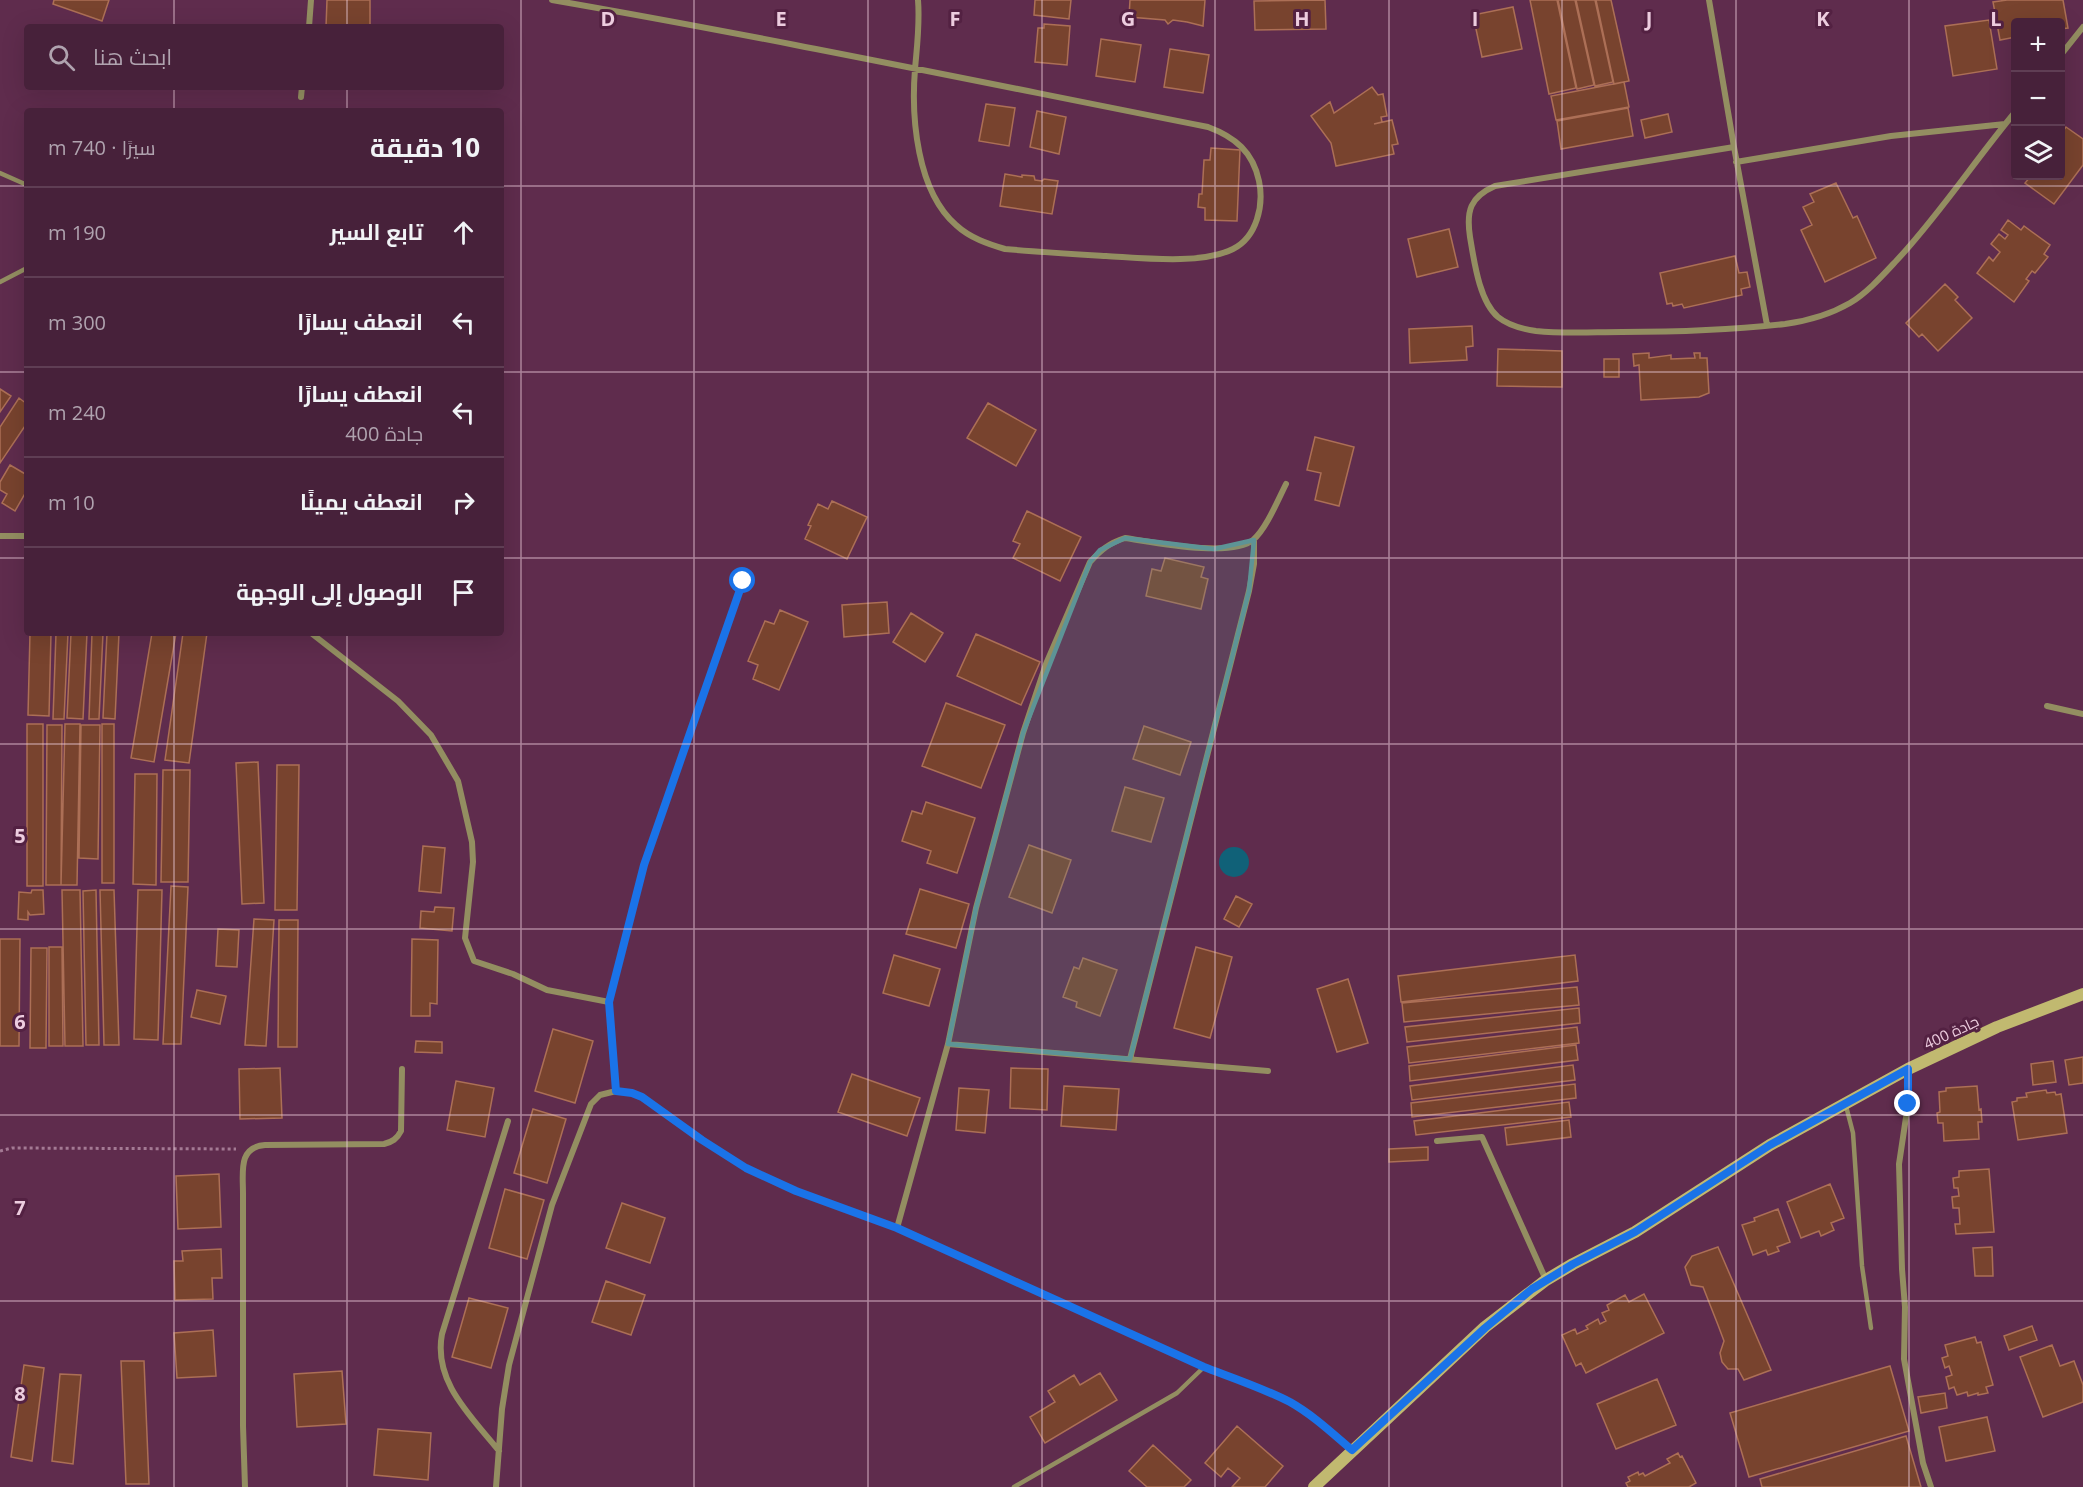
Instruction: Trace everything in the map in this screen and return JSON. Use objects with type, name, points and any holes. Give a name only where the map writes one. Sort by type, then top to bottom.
[{"type":"main road","name":"جادة 400","points":[[1314,1487],[1485,1328],[1546,1280],[1635,1232],[1770,1145],[1908,1069],[1997,1027],[2083,994]]},
{"type":"street","points":[[309,24],[311,0]]},
{"type":"street","points":[[552,0],[678,22],[915,70],[1208,127],[1226,133],[1240,144],[1258,175],[1261,202],[1252,231],[1235,248],[1221,254],[1170,260],[1005,249],[981,242],[958,227],[945,214],[922,164],[915,130],[915,70],[919,44],[918,0]]},
{"type":"street","points":[[1709,0],[1736,162],[1767,325]]},
{"type":"street","points":[[2065,51],[2083,27]]},
{"type":"street","points":[[301,97],[302,90]]},
{"type":"street","points":[[1734,147],[1495,186],[1479,194],[1469,211],[1469,231],[1474,261],[1489,306],[1497,316],[1511,326],[1536,331],[1592,332],[1652,332],[1787,324],[1833,312],[1852,301],[1884,274],[1919,236],[2011,117]]},
{"type":"street","points":[[1736,162],[1891,136],[2005,124]]},
{"type":"street","points":[[1130,1059],[1249,591],[1254,564],[1254,540],[1286,484]]},
{"type":"street","points":[[0,536],[24,536]]},
{"type":"street","points":[[897,1228],[948,1044],[976,908],[1023,733],[1046,664],[1090,562],[1100,550],[1125,538],[1214,549],[1238,547],[1254,540]]},
{"type":"street","points":[[616,1091],[609,1002],[644,865],[743,581]]},
{"type":"street","points":[[315,636],[398,701],[431,735],[458,781],[472,842],[473,862],[465,938],[474,961],[513,974],[547,990],[609,1002]]},
{"type":"street","points":[[2047,706],[2083,714]]},
{"type":"street","points":[[948,1044],[1268,1071]]},
{"type":"street","points":[[245,1487],[243,1163],[250,1149],[255,1146],[391,1143],[400,1131],[402,1069]]},
{"type":"street","points":[[1908,1069],[1908,1104],[1899,1164],[1905,1359],[1923,1463],[1931,1487]]},
{"type":"street","points":[[496,1487],[502,1409],[509,1365],[552,1205],[591,1104],[600,1095],[616,1091],[642,1097],[746,1168],[796,1191],[897,1228],[1204,1367],[1289,1402],[1320,1423],[1352,1450]]},
{"type":"street","points":[[499,1451],[458,1401],[449,1386],[439,1350],[508,1121]]},
{"type":"street","points":[[1437,1141],[1482,1137],[1546,1280]]},
{"type":"lane","points":[[0,174],[24,184]]},
{"type":"lane","points":[[0,282],[24,270]]},
{"type":"lane","points":[[1845,1103],[1853,1133],[1862,1266],[1871,1328]]},
{"type":"lane","points":[[1014,1487],[1177,1393],[1204,1367]]},
{"type":"path","points":[[0,1151],[12,1148],[250,1149]]},
{"type":"highlighted area","points":[[1125,538],[1214,549],[1254,540],[1249,591],[1130,1059],[948,1044],[976,908],[1023,733],[1090,562],[1100,550]]},
{"type":"water","points":[[1234,847],[1245,851],[1249,862],[1245,873],[1234,877],[1223,873],[1219,862],[1223,851]]},
{"type":"building","points":[[54,0],[109,0],[102,21],[53,4]]},
{"type":"building","points":[[327,0],[370,0],[370,24],[326,24]]},
{"type":"building","points":[[1035,0],[1071,0],[1069,19],[1034,15]]},
{"type":"building","points":[[1130,0],[1205,0],[1203,26],[1173,20],[1168,24],[1165,20],[1129,17]]},
{"type":"building","points":[[1325,0],[1326,29],[1255,30],[1254,1]]},
{"type":"building","points":[[1530,0],[1557,0],[1576,88],[1549,94]]},
{"type":"building","points":[[1558,0],[1575,0],[1594,85],[1577,89]]},
{"type":"building","points":[[1576,0],[1595,0],[1613,82],[1595,86]]},
{"type":"building","points":[[1596,0],[1611,0],[1629,81],[1614,84]]},
{"type":"building","points":[[2063,0],[2068,28],[2065,28],[2065,18],[2011,18],[2011,38],[2000,40],[1993,2]]},
{"type":"building","points":[[1513,7],[1522,49],[1482,57],[1473,15]]},
{"type":"building","points":[[1989,20],[1997,69],[1953,76],[1945,26]]},
{"type":"building","points":[[1044,24],[1070,26],[1067,65],[1035,62],[1038,28],[1044,28]]},
{"type":"building","points":[[1101,39],[1141,45],[1135,82],[1096,76]]},
{"type":"building","points":[[1170,49],[1209,55],[1203,93],[1164,87]]},
{"type":"building","points":[[1624,82],[1629,107],[1556,120],[1551,96]]},
{"type":"building","points":[[1372,87],[1378,95],[1383,94],[1387,116],[1381,117],[1382,122],[1374,124],[1392,120],[1398,144],[1392,145],[1394,154],[1336,166],[1331,143],[1311,116],[1330,102],[1334,113]]},
{"type":"building","points":[[986,104],[1015,108],[1009,146],[979,141]]},
{"type":"building","points":[[1628,108],[1633,136],[1561,149],[1557,121]]},
{"type":"building","points":[[1037,111],[1066,117],[1059,154],[1030,147]]},
{"type":"building","points":[[1668,114],[1672,132],[1645,138],[1641,120]]},
{"type":"building","points":[[2065,128],[2083,139],[2083,165],[2054,204],[2025,183],[2028,180],[2065,180]]},
{"type":"building","points":[[1211,148],[1240,150],[1237,221],[1205,220],[1205,208],[1198,207],[1199,194],[1202,194],[1204,160],[1210,160]]},
{"type":"building","points":[[1005,174],[1022,177],[1022,175],[1034,176],[1035,180],[1042,181],[1044,179],[1058,181],[1052,214],[1000,206]]},
{"type":"building","points":[[1836,183],[1853,218],[1857,216],[1876,258],[1825,282],[1801,230],[1812,225],[1803,207],[1814,202],[1810,194]]},
{"type":"building","points":[[2008,220],[2021,230],[2024,226],[2050,245],[2044,254],[2048,257],[2035,273],[2032,271],[2026,279],[2029,281],[2014,302],[1977,273],[1989,257],[1993,261],[2000,252],[1991,244],[1999,234],[2005,239],[2008,235],[2001,230]]},
{"type":"building","points":[[1449,229],[1458,267],[1417,277],[1408,239]]},
{"type":"building","points":[[1735,256],[1739,273],[1747,272],[1750,287],[1741,289],[1742,295],[1684,308],[1682,304],[1673,306],[1672,303],[1667,304],[1660,273]]},
{"type":"building","points":[[1945,284],[1958,297],[1955,300],[1972,318],[1938,351],[1922,334],[1919,337],[1906,323]]},
{"type":"building","points":[[1472,326],[1473,346],[1466,347],[1467,360],[1410,363],[1409,329]]},
{"type":"building","points":[[1498,349],[1562,351],[1562,387],[1497,386]]},
{"type":"building","points":[[1649,353],[1649,358],[1671,355],[1671,359],[1695,358],[1694,353],[1700,353],[1700,358],[1707,358],[1709,393],[1699,397],[1641,400],[1639,365],[1634,366],[1633,354]]},
{"type":"building","points":[[1604,359],[1619,359],[1619,377],[1604,377]]},
{"type":"building","points":[[0,389],[11,396],[0,412]]},
{"type":"building","points":[[19,398],[24,402],[24,427],[0,463],[0,427]]},
{"type":"building","points":[[988,403],[1036,430],[1016,466],[967,438]]},
{"type":"building","points":[[1315,437],[1354,447],[1339,506],[1315,500],[1321,473],[1307,470]]},
{"type":"building","points":[[10,465],[24,473],[24,495],[15,511],[2,503],[7,494],[0,490],[0,482]]},
{"type":"building","points":[[832,501],[867,517],[847,559],[805,539],[811,526],[808,525],[818,504],[828,509]]},
{"type":"building","points":[[1027,511],[1081,537],[1060,581],[1013,558],[1020,544],[1013,541]]},
{"type":"building","points":[[1165,558],[1204,567],[1201,577],[1208,579],[1201,609],[1146,596],[1152,569],[1161,571]]},
{"type":"building","points":[[887,602],[889,633],[844,637],[842,605]]},
{"type":"building","points":[[780,610],[808,622],[779,690],[753,679],[758,665],[748,661],[765,621],[774,624]]},
{"type":"building","points":[[911,613],[943,633],[925,662],[893,642]]},
{"type":"building","points":[[976,634],[1040,662],[1021,705],[957,676]]},
{"type":"building","points":[[30,636],[51,636],[49,716],[28,715]]},
{"type":"building","points":[[56,636],[68,636],[64,719],[53,719]]},
{"type":"building","points":[[71,636],[87,636],[83,719],[67,718]]},
{"type":"building","points":[[92,636],[103,636],[99,719],[89,719]]},
{"type":"building","points":[[107,636],[119,636],[115,719],[103,718]]},
{"type":"building","points":[[151,636],[175,636],[154,762],[131,758]]},
{"type":"building","points":[[183,636],[207,636],[189,763],[165,760]]},
{"type":"building","points":[[946,703],[1005,725],[981,788],[922,766]]},
{"type":"building","points":[[27,724],[43,724],[43,886],[27,886]]},
{"type":"building","points":[[65,724],[80,724],[77,885],[61,885]]},
{"type":"building","points":[[102,724],[114,724],[114,883],[102,883]]},
{"type":"building","points":[[47,725],[62,725],[61,885],[46,885]]},
{"type":"building","points":[[81,725],[100,725],[98,859],[79,858]]},
{"type":"building","points":[[1144,726],[1191,742],[1180,775],[1133,759]]},
{"type":"building","points":[[258,762],[264,903],[242,904],[236,763]]},
{"type":"building","points":[[277,765],[299,765],[297,910],[275,910]]},
{"type":"building","points":[[163,770],[190,770],[188,882],[161,882]]},
{"type":"building","points":[[135,774],[157,774],[156,885],[133,884]]},
{"type":"building","points":[[1125,787],[1164,798],[1151,842],[1112,831]]},
{"type":"building","points":[[926,802],[975,818],[957,873],[927,863],[931,851],[902,841],[912,811],[922,814]]},
{"type":"building","points":[[1029,845],[1071,860],[1052,913],[1009,897]]},
{"type":"building","points":[[423,846],[445,848],[441,893],[419,891]]},
{"type":"building","points":[[171,886],[188,887],[181,1044],[163,1044]]},
{"type":"building","points":[[920,889],[969,904],[956,948],[906,934]]},
{"type":"building","points":[[32,890],[43,890],[44,914],[30,915],[28,912],[28,920],[18,919],[19,892],[31,893]]},
{"type":"building","points":[[62,890],[80,890],[83,1046],[65,1046]]},
{"type":"building","points":[[96,890],[99,1045],[86,1045],[83,891]]},
{"type":"building","points":[[100,890],[114,890],[119,1045],[104,1045]]},
{"type":"building","points":[[138,890],[162,890],[158,1040],[134,1039]]},
{"type":"building","points":[[1236,896],[1252,904],[1239,927],[1224,919]]},
{"type":"building","points":[[435,907],[454,908],[452,931],[420,928],[421,911],[434,912]]},
{"type":"building","points":[[254,919],[274,920],[266,1046],[245,1045]]},
{"type":"building","points":[[279,920],[298,920],[297,1047],[278,1047]]},
{"type":"building","points":[[218,929],[239,930],[237,967],[216,966]]},
{"type":"building","points":[[0,939],[20,939],[19,1046],[0,1046]]},
{"type":"building","points":[[412,939],[438,940],[437,1004],[430,1003],[430,1016],[411,1016]]},
{"type":"building","points":[[49,947],[62,947],[63,1046],[49,1046]]},
{"type":"building","points":[[1196,947],[1232,957],[1210,1038],[1174,1028]]},
{"type":"building","points":[[31,948],[47,948],[46,1048],[30,1048]]},
{"type":"building","points":[[894,955],[940,969],[929,1006],[883,993]]},
{"type":"building","points":[[1575,955],[1578,981],[1401,1002],[1398,976]]},
{"type":"building","points":[[1083,958],[1117,970],[1100,1016],[1076,1007],[1077,1002],[1063,997],[1074,967],[1079,969]]},
{"type":"building","points":[[1348,979],[1368,1043],[1337,1052],[1317,989]]},
{"type":"building","points":[[1577,987],[1579,1005],[1404,1022],[1402,1003]]},
{"type":"building","points":[[197,990],[226,996],[220,1024],[191,1017]]},
{"type":"building","points":[[1579,1008],[1580,1023],[1407,1042],[1405,1027]]},
{"type":"building","points":[[1577,1027],[1579,1043],[1409,1063],[1407,1047]]},
{"type":"building","points":[[553,1029],[593,1041],[575,1103],[535,1091]]},
{"type":"building","points":[[416,1041],[442,1042],[442,1053],[415,1052]]},
{"type":"building","points":[[1576,1045],[1578,1060],[1410,1081],[1409,1066]]},
{"type":"building","points":[[2083,1057],[2083,1083],[2069,1085],[2065,1060]]},
{"type":"building","points":[[2053,1061],[2056,1082],[2033,1085],[2031,1064]]},
{"type":"building","points":[[1573,1065],[1575,1080],[1412,1100],[1410,1086]]},
{"type":"building","points":[[280,1068],[282,1118],[240,1119],[239,1069]]},
{"type":"building","points":[[1011,1068],[1048,1069],[1047,1110],[1010,1108]]},
{"type":"building","points":[[852,1074],[920,1098],[907,1136],[838,1112]]},
{"type":"building","points":[[456,1081],[494,1088],[485,1137],[447,1130]]},
{"type":"building","points":[[1575,1084],[1576,1098],[1412,1117],[1411,1103]]},
{"type":"building","points":[[1064,1086],[1119,1089],[1116,1130],[1061,1126]]},
{"type":"building","points":[[1977,1086],[1982,1122],[1978,1122],[1979,1139],[1944,1141],[1943,1123],[1938,1123],[1939,1092],[1946,1091],[1946,1088]]},
{"type":"building","points":[[959,1088],[989,1090],[985,1133],[956,1130]]},
{"type":"building","points":[[2046,1090],[2047,1093],[2061,1094],[2067,1133],[2018,1140],[2012,1102],[2017,1101],[2017,1098],[2027,1097],[2026,1093]]},
{"type":"building","points":[[1569,1102],[1571,1117],[1416,1135],[1414,1121]]},
{"type":"building","points":[[533,1109],[566,1119],[547,1183],[514,1173]]},
{"type":"building","points":[[1569,1120],[1571,1137],[1507,1145],[1505,1128]]},
{"type":"building","points":[[1428,1147],[1428,1160],[1389,1162],[1389,1149]]},
{"type":"building","points":[[1989,1169],[1994,1232],[1956,1234],[1955,1224],[1960,1224],[1959,1208],[1953,1208],[1952,1197],[1959,1196],[1958,1188],[1954,1188],[1953,1178],[1959,1177],[1959,1171]]},
{"type":"building","points":[[219,1174],[221,1227],[178,1229],[176,1176]]},
{"type":"building","points":[[1830,1184],[1844,1218],[1831,1223],[1834,1230],[1821,1236],[1819,1231],[1801,1238],[1787,1202]]},
{"type":"building","points":[[505,1189],[544,1200],[527,1259],[489,1248]]},
{"type":"building","points":[[622,1203],[665,1218],[650,1263],[606,1248]]},
{"type":"building","points":[[1778,1209],[1790,1242],[1777,1247],[1779,1251],[1768,1255],[1766,1250],[1753,1255],[1742,1225]]},
{"type":"building","points":[[1718,1247],[1771,1370],[1744,1380],[1738,1369],[1728,1369],[1722,1362],[1720,1353],[1724,1341],[1718,1325],[1703,1287],[1691,1285],[1685,1267],[1692,1256]]},
{"type":"building","points":[[1992,1247],[1993,1276],[1975,1276],[1973,1248]]},
{"type":"building","points":[[221,1249],[222,1278],[212,1278],[213,1299],[175,1300],[174,1261],[183,1261],[182,1251]]},
{"type":"building","points":[[606,1281],[645,1295],[631,1335],[592,1322]]},
{"type":"building","points":[[1644,1294],[1664,1333],[1586,1373],[1581,1363],[1576,1366],[1562,1335],[1575,1329],[1577,1334],[1588,1329],[1586,1326],[1598,1319],[1600,1324],[1606,1321],[1602,1313],[1609,1310],[1607,1305],[1625,1295],[1629,1302]]},
{"type":"building","points":[[469,1298],[508,1308],[491,1368],[452,1357]]},
{"type":"building","points":[[2032,1326],[2037,1340],[2009,1350],[2004,1336]]},
{"type":"building","points":[[213,1330],[216,1376],[177,1378],[174,1333]]},
{"type":"building","points":[[1975,1337],[1977,1343],[1981,1342],[1993,1385],[1986,1387],[1988,1393],[1968,1396],[1967,1392],[1957,1395],[1954,1387],[1949,1389],[1946,1377],[1952,1375],[1949,1366],[1945,1368],[1942,1358],[1948,1356],[1945,1345]]},
{"type":"building","points":[[2052,1345],[2060,1366],[2074,1361],[2083,1385],[2083,1402],[2043,1417],[2020,1357]]},
{"type":"building","points":[[121,1361],[144,1361],[149,1484],[126,1484]]},
{"type":"building","points":[[24,1365],[44,1368],[32,1461],[11,1457]]},
{"type":"building","points":[[1890,1366],[1909,1431],[1749,1477],[1730,1413]]},
{"type":"building","points":[[342,1371],[346,1424],[297,1427],[294,1374]]},
{"type":"building","points":[[1100,1373],[1117,1400],[1045,1443],[1030,1417],[1055,1402],[1048,1391],[1074,1375],[1080,1385]]},
{"type":"building","points":[[60,1374],[81,1375],[73,1464],[52,1461]]},
{"type":"building","points":[[1657,1379],[1676,1425],[1616,1449],[1597,1404]]},
{"type":"building","points":[[1945,1393],[1947,1408],[1921,1413],[1918,1397]]},
{"type":"building","points":[[1987,1417],[1995,1451],[1946,1461],[1939,1427]]},
{"type":"building","points":[[1237,1426],[1283,1466],[1265,1487],[1232,1487],[1240,1478],[1228,1468],[1221,1477],[1205,1463]]},
{"type":"building","points":[[378,1429],[431,1433],[428,1480],[374,1475]]},
{"type":"building","points":[[1906,1436],[1921,1487],[1762,1487],[1760,1479]]},
{"type":"building","points":[[1153,1445],[1191,1480],[1184,1487],[1147,1487],[1129,1471]]},
{"type":"building","points":[[1678,1453],[1680,1457],[1682,1456],[1696,1483],[1689,1487],[1628,1487],[1626,1483],[1630,1481],[1628,1477],[1638,1472],[1639,1475],[1643,1473],[1645,1476],[1670,1463],[1667,1459]]},
{"type":"route","points":[[743,581],[644,865],[609,1002],[616,1091],[642,1097],[746,1168],[796,1191],[897,1228],[1204,1367],[1289,1402],[1320,1423],[1352,1450],[1485,1328],[1546,1280],[1635,1232],[1770,1145],[1908,1069],[1908,1104]]}]
